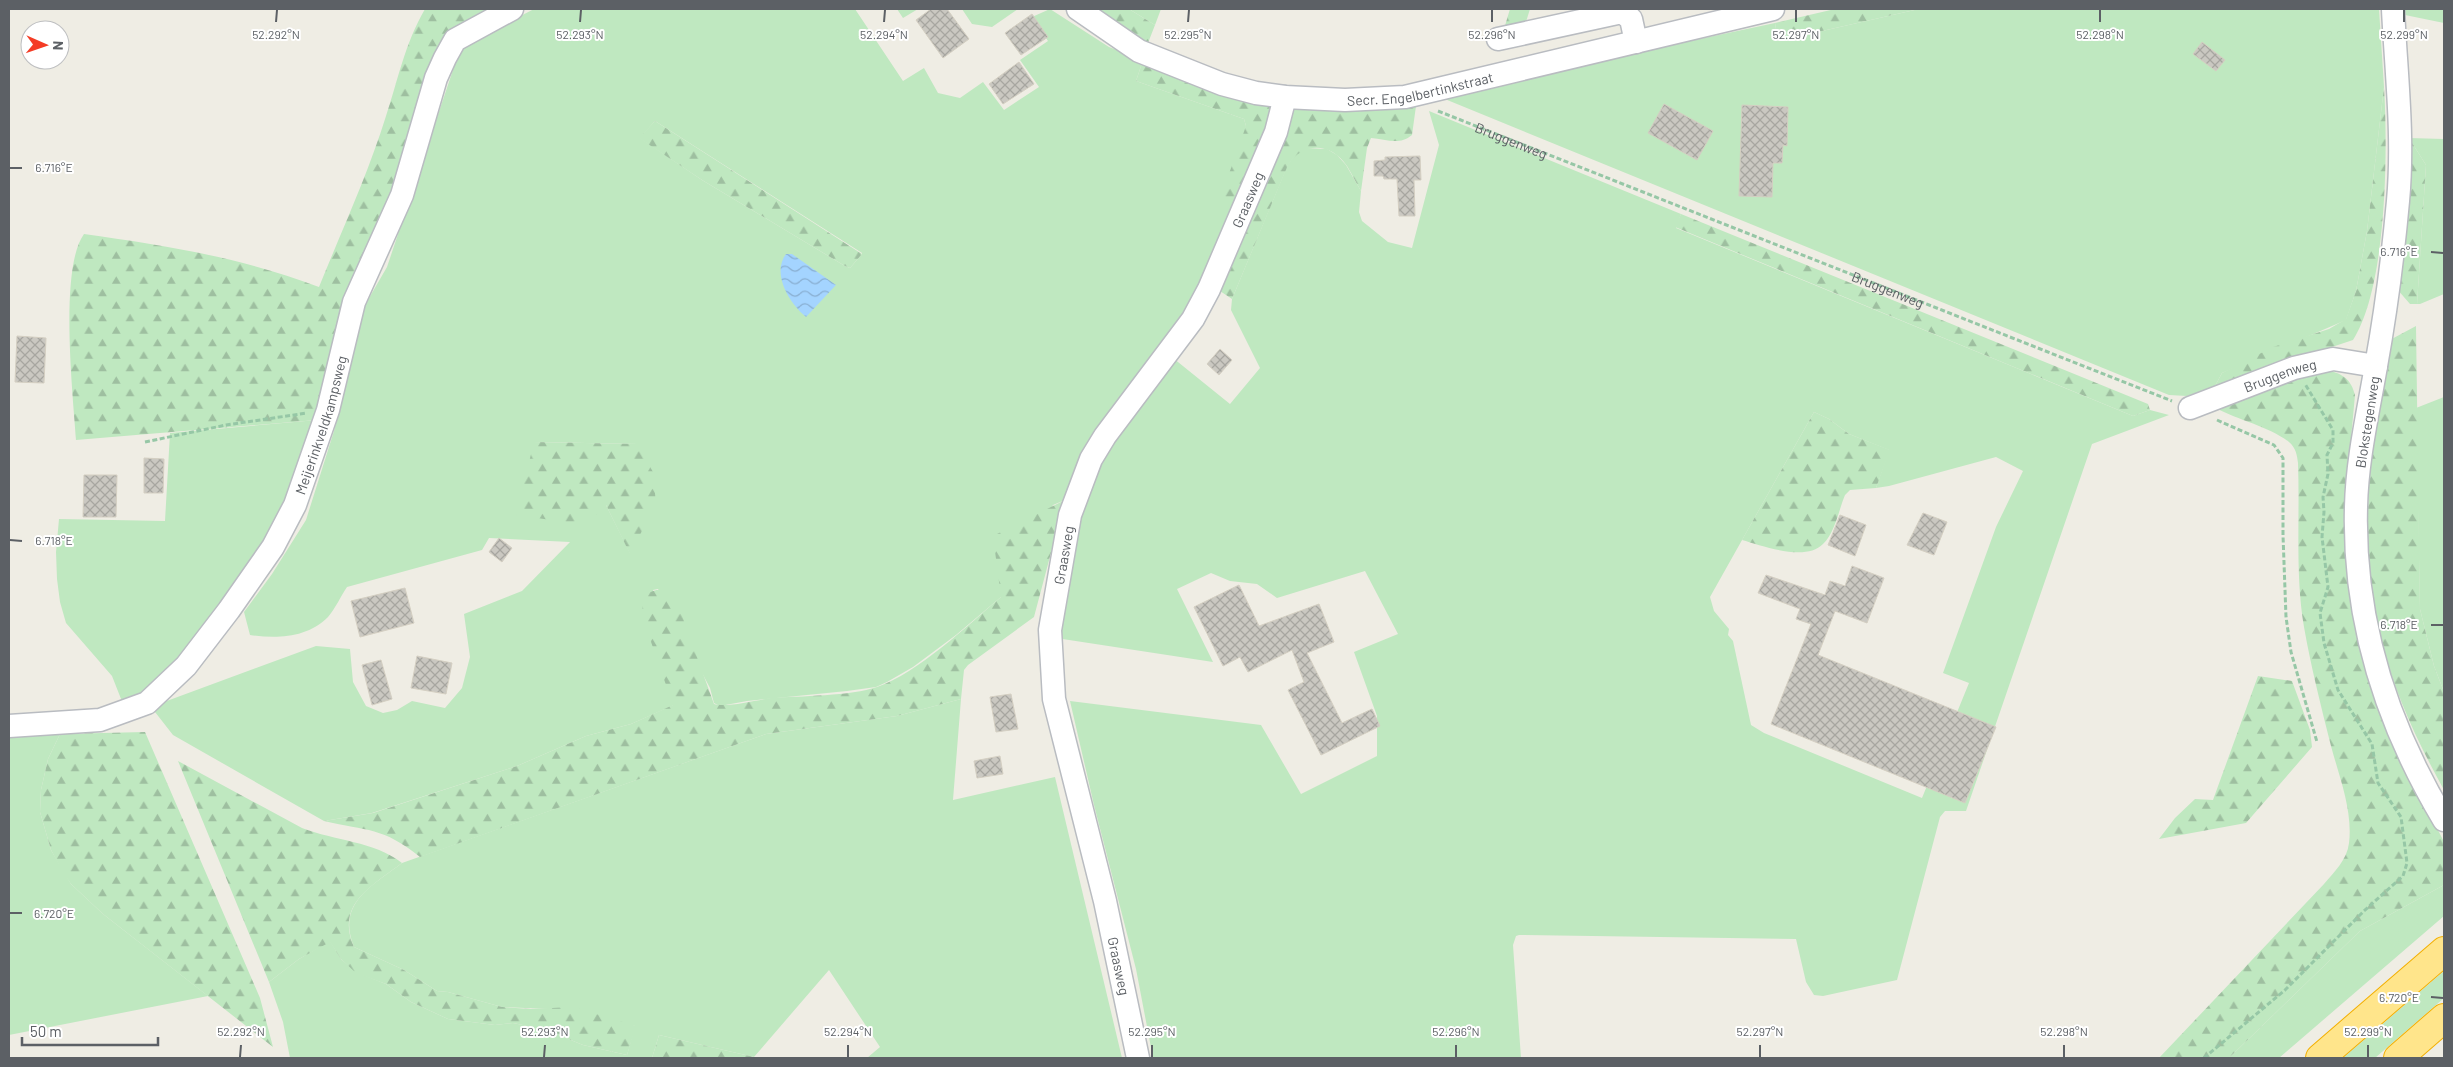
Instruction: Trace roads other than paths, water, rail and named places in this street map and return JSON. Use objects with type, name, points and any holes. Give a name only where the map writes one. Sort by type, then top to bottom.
[{"type":"highway","points":[[2320,1058],[2444,950]]},
{"type":"highway","points":[[2398,1058],[2444,1018]]},
{"type":"street","name":"Meijerinkveldkampsweg","points":[[9,726],[100,720],[147,703],[186,666],[229,610],[273,547],[295,505],[328,410],[354,302],[402,195],[436,78],[445,58],[455,40],[512,9]]},
{"type":"street","name":"Secr. Engelbertinkstraat","points":[[1078,9],[1139,51],[1222,84],[1256,93],[1286,97],[1345,100],[1405,97],[1773,9]]},
{"type":"street","points":[[1532,31],[1540,9]]},
{"type":"street","name":"Blokstegenweg","points":[[2393,9],[2400,159],[2393,250],[2360,462],[2356,506],[2361,597],[2375,665],[2388,706],[2406,749],[2444,820]]},
{"type":"street","points":[[1498,39],[1622,12],[1631,19],[1636,42]]},
{"type":"street","name":"Graasweg","points":[[1138,1058],[1105,901],[1054,699],[1050,630],[1070,515],[1091,459],[1105,436],[1193,319],[1209,289],[1276,132],[1286,97]]},
{"type":"street","name":"Bruggenweg","points":[[2190,408],[2294,368],[2333,359],[2376,366]]},
{"type":"water","points":[[786,254],[792,254],[836,285],[806,317],[794,304],[784,288],[781,270]]}]
